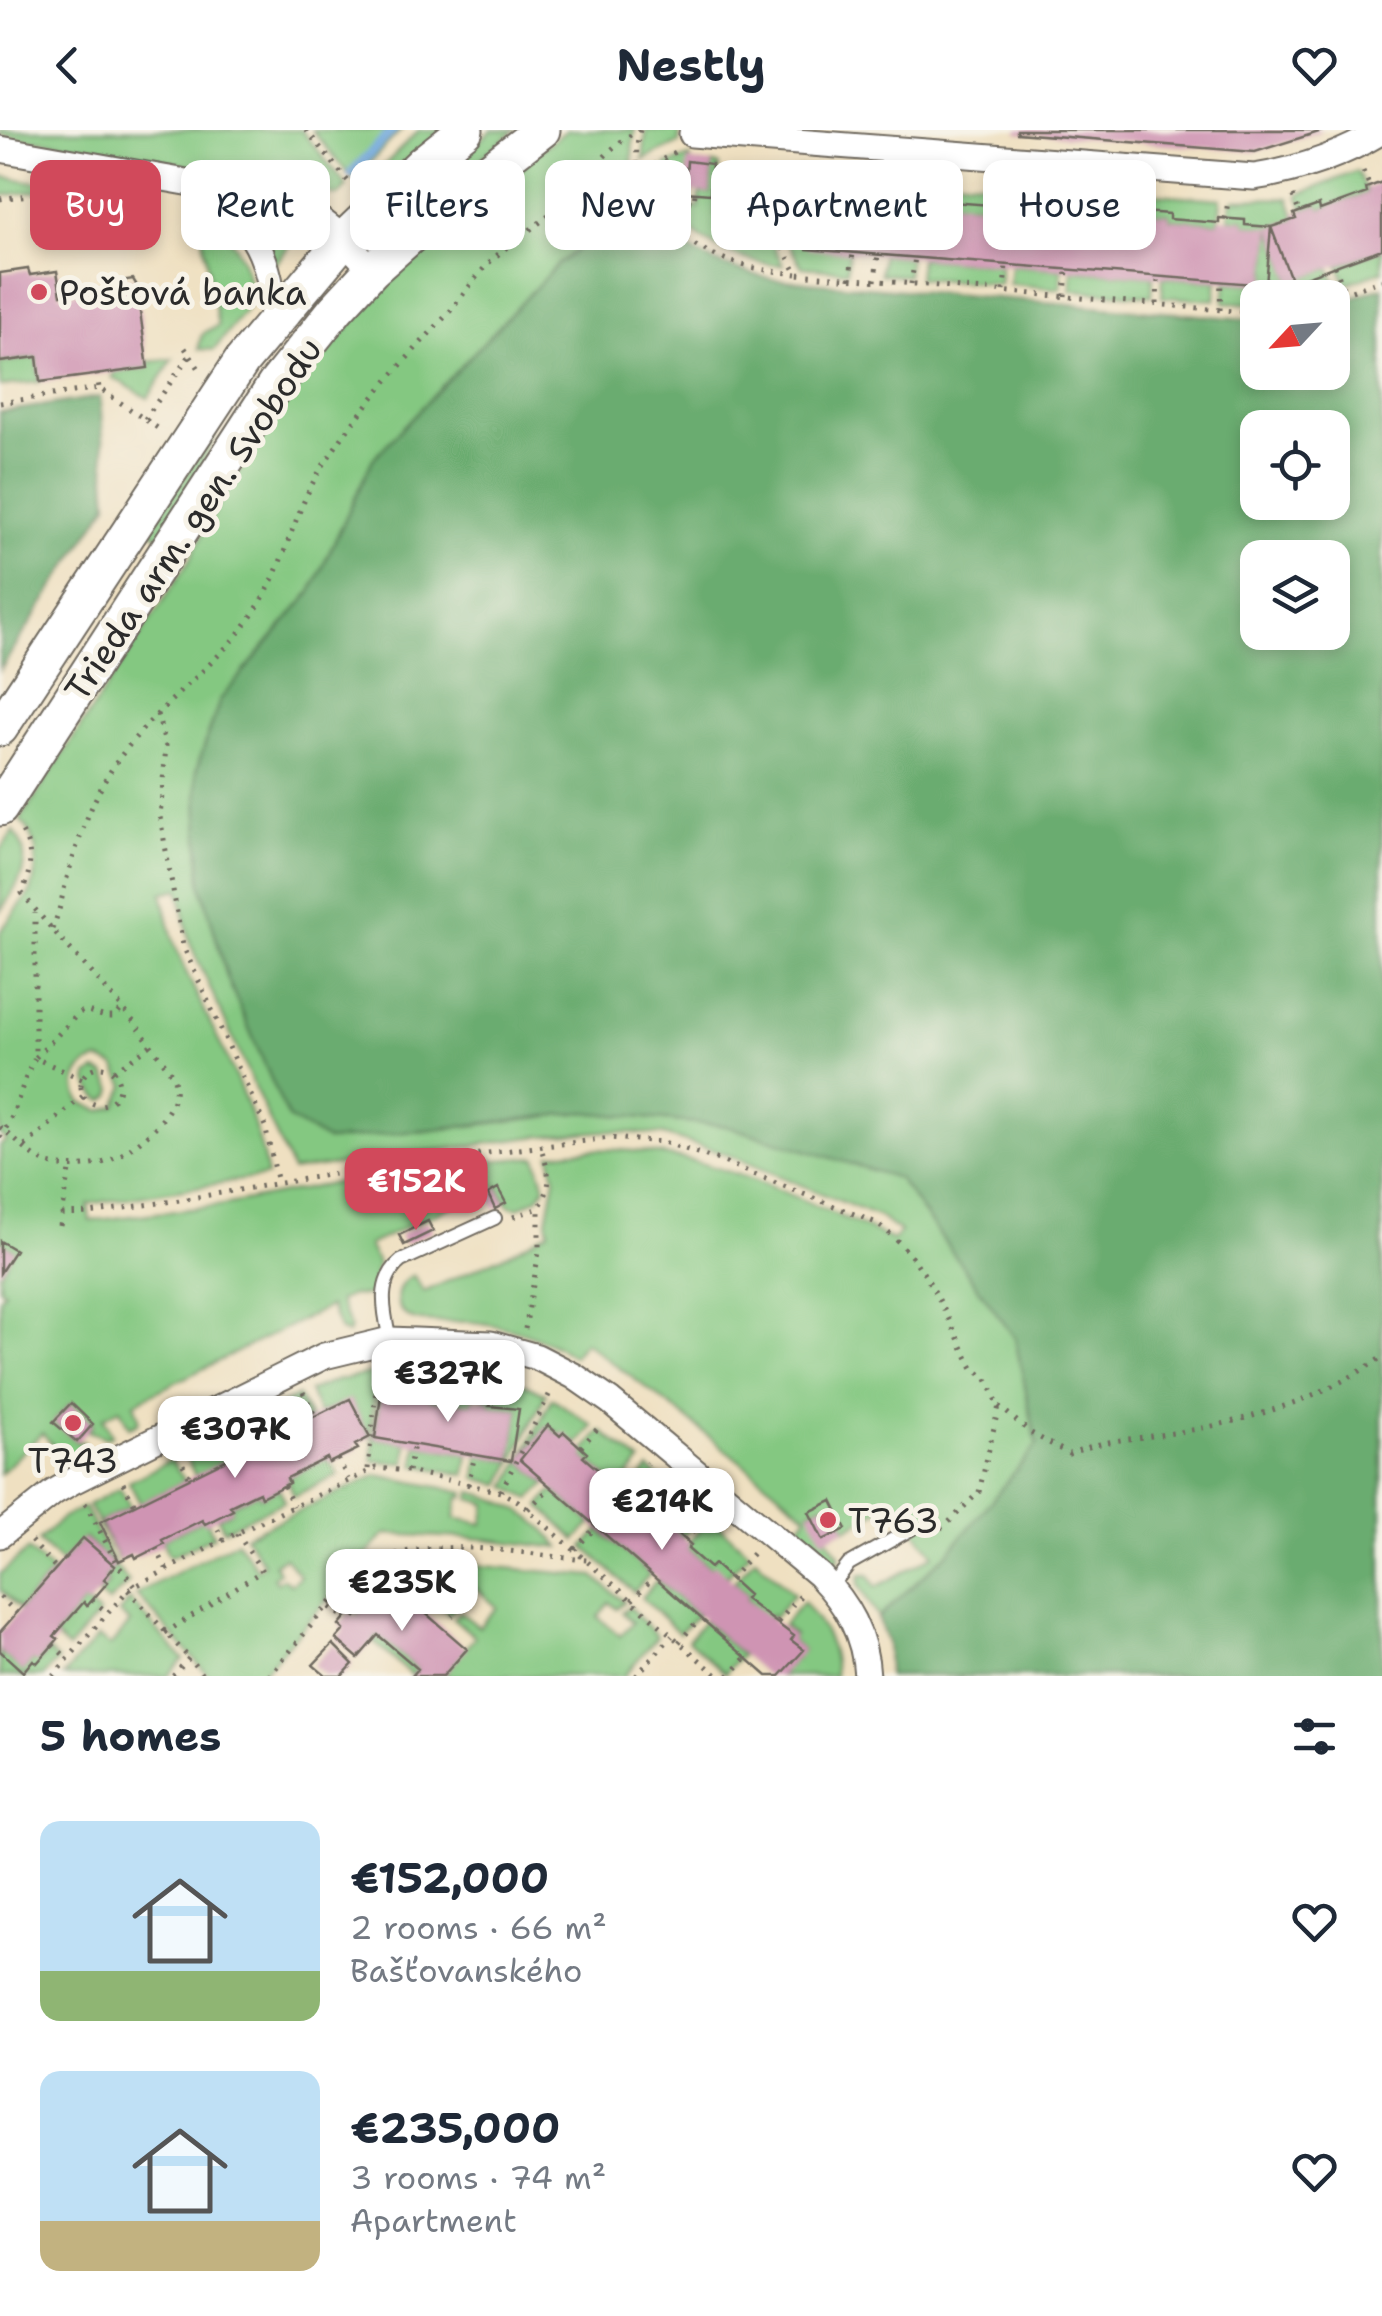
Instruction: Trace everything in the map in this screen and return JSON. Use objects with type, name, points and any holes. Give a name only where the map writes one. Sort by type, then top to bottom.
[{"type":"street","name":"Trieda arm. gen. Svobodu","points":[[0,728],[242,361],[344,239],[422,164],[465,130]]},
{"type":"street","name":"Trieda arm. gen. Svobodu","points":[[5,815],[275,385],[372,270],[451,200],[542,130]]},
{"type":"street","points":[[695,134],[1254,176],[1286,172],[1320,161],[1382,131]]},
{"type":"street","points":[[0,149],[181,182]]},
{"type":"street","points":[[330,229],[372,270]]},
{"type":"street","points":[[262,250],[272,283],[276,318]]},
{"type":"street","points":[[0,1535],[75,1480],[324,1356],[390,1340],[492,1344],[524,1353],[574,1376],[610,1401],[825,1580],[858,1630],[867,1676]]},
{"type":"lane","points":[[390,1340],[383,1309],[390,1272],[402,1260],[495,1218]]},
{"type":"lane","points":[[825,1580],[913,1528]]},
{"type":"path","points":[[306,130],[350,184]]},
{"type":"path","points":[[635,160],[640,130]]},
{"type":"path","points":[[600,160],[640,130]]},
{"type":"path","points":[[662,160],[698,148],[695,134]]},
{"type":"path","points":[[1361,165],[1370,186]]},
{"type":"path","points":[[691,202],[695,193]]},
{"type":"path","points":[[1292,193],[1299,212]]},
{"type":"path","points":[[0,199],[30,194]]},
{"type":"path","points":[[1225,219],[1229,194]]},
{"type":"path","points":[[52,929],[87,813],[125,750],[250,618],[320,470],[401,364],[488,265],[545,219]]},
{"type":"path","points":[[691,241],[724,260],[760,270],[1240,312]]},
{"type":"path","points":[[784,250],[797,274]]},
{"type":"path","points":[[850,278],[852,252]]},
{"type":"path","points":[[876,280],[878,254]]},
{"type":"path","points":[[911,284],[915,257]]},
{"type":"path","points":[[1004,292],[1006,264]]},
{"type":"path","points":[[1335,266],[1340,280]]},
{"type":"path","points":[[1066,296],[1067,269]]},
{"type":"path","points":[[1157,305],[1158,276]]},
{"type":"path","points":[[1350,292],[1382,280]]},
{"type":"path","points":[[1220,310],[1222,282]]},
{"type":"path","points":[[185,348],[206,374]]},
{"type":"path","points":[[145,420],[190,356]]},
{"type":"path","points":[[96,374],[98,388]]},
{"type":"path","points":[[0,403],[98,388],[166,434]]},
{"type":"path","points":[[157,714],[166,746],[160,817],[183,946],[265,1126],[278,1184]]},
{"type":"path","points":[[5,815],[28,842],[28,876],[22,893],[124,1007],[175,1082],[168,1115],[126,1150],[106,1162],[48,1164],[2,1131],[16,1108],[23,1079],[35,1058],[78,1013],[85,1010],[115,1016],[124,1007]]},
{"type":"path","points":[[35,910],[35,1058]]},
{"type":"path","points":[[114,1072],[151,1044]]},
{"type":"path","points":[[35,1058],[82,1079]]},
{"type":"path","points":[[97,1066],[114,1072],[120,1087],[112,1102],[94,1105],[84,1096],[82,1079],[97,1066]]},
{"type":"path","points":[[25,1146],[84,1096]]},
{"type":"path","points":[[62,1214],[89,1214],[540,1144],[610,1138],[664,1142],[716,1158],[874,1222],[896,1236],[922,1266],[966,1356],[987,1379],[998,1406],[1030,1433],[1068,1454],[1102,1440],[1168,1434],[1248,1418],[1352,1378],[1382,1357]]},
{"type":"path","points":[[524,1353],[526,1319],[540,1252],[540,1208],[551,1184],[540,1144]]},
{"type":"path","points":[[60,1226],[71,1166]]},
{"type":"path","points":[[495,1218],[521,1216],[540,1208]]},
{"type":"path","points":[[409,1367],[439,1367]]},
{"type":"path","points":[[470,1369],[504,1373]]},
{"type":"path","points":[[364,1370],[379,1370],[368,1471]]},
{"type":"path","points":[[479,1400],[486,1370]]},
{"type":"path","points":[[422,1394],[423,1372]]},
{"type":"path","points":[[537,1383],[564,1399]]},
{"type":"path","points":[[288,1395],[302,1391],[315,1416]]},
{"type":"path","points":[[501,1492],[549,1396]]},
{"type":"path","points":[[913,1528],[926,1537],[947,1524],[978,1492],[998,1406]]},
{"type":"path","points":[[260,1410],[246,1416],[260,1444]]},
{"type":"path","points":[[581,1447],[602,1424],[589,1416]]},
{"type":"path","points":[[408,1472],[414,1445]]},
{"type":"path","points":[[163,1460],[177,1454],[190,1478]]},
{"type":"path","points":[[468,1485],[475,1455]]},
{"type":"path","points":[[338,1459],[348,1479]]},
{"type":"path","points":[[626,1487],[648,1462]]},
{"type":"path","points":[[53,1676],[128,1590],[237,1533],[376,1468],[501,1492],[528,1509],[718,1676]]},
{"type":"path","points":[[109,1487],[136,1474]]},
{"type":"path","points":[[124,1485],[135,1505]]},
{"type":"path","points":[[284,1486],[293,1506]]},
{"type":"path","points":[[528,1509],[551,1487]]},
{"type":"path","points":[[75,1506],[96,1494]]},
{"type":"path","points":[[86,1505],[117,1564],[135,1586]]},
{"type":"path","points":[[685,1540],[710,1511],[722,1521]]},
{"type":"path","points":[[213,1520],[224,1540]]},
{"type":"path","points":[[575,1549],[596,1527]]},
{"type":"path","points":[[30,1540],[38,1532]]},
{"type":"path","points":[[165,1633],[262,1571],[237,1533]]},
{"type":"path","points":[[744,1541],[767,1562]]},
{"type":"path","points":[[36,1547],[56,1568]]},
{"type":"path","points":[[156,1548],[166,1568]]},
{"type":"path","points":[[269,1676],[362,1571],[387,1556],[423,1548],[587,1560]]},
{"type":"path","points":[[730,1579],[755,1551]]},
{"type":"path","points":[[387,1556],[462,1606],[452,1616]]},
{"type":"path","points":[[632,1600],[654,1577]]},
{"type":"path","points":[[790,1584],[811,1604]]},
{"type":"path","points":[[128,1590],[202,1676]]},
{"type":"path","points":[[0,1597],[17,1612]]},
{"type":"path","points":[[778,1622],[798,1598]]},
{"type":"path","points":[[92,1600],[108,1613]]},
{"type":"path","points":[[330,1606],[345,1618]]},
{"type":"path","points":[[679,1642],[700,1618]]},
{"type":"path","points":[[636,1676],[672,1636]]},
{"type":"path","points":[[52,1646],[68,1660]]},
{"type":"path","points":[[173,1676],[189,1658]]},
{"type":"path","points":[[729,1676],[746,1658]]},
{"type":"green space","points":[[0,130],[301,130],[326,160],[181,160],[181,165],[0,135]]},
{"type":"green space","points":[[312,130],[401,130],[372,160],[350,160],[350,176]]},
{"type":"green space","points":[[419,130],[443,130],[407,160],[389,160]]},
{"type":"green space","points":[[492,130],[515,130],[479,160],[457,160]]},
{"type":"green space","points":[[567,130],[635,130],[632,160],[545,160],[545,250],[577,250],[557,265],[373,459],[311,592],[220,700],[196,771],[201,884],[228,980],[288,1118],[420,1132],[584,1112],[726,1126],[898,1178],[1015,1338],[1037,1446],[950,1551],[878,1618],[859,1585],[860,1575],[869,1575],[876,1587],[934,1555],[893,1502],[846,1529],[832,1501],[810,1511],[839,1555],[838,1561],[831,1561],[795,1531],[807,1515],[584,1342],[573,1356],[537,1338],[497,1326],[416,1320],[402,1311],[397,1299],[401,1285],[413,1275],[424,1292],[549,1231],[547,1220],[555,1178],[550,1154],[595,1149],[640,1151],[683,1159],[769,1186],[893,1240],[900,1232],[879,1217],[723,1153],[663,1135],[607,1131],[533,1137],[292,1171],[190,943],[179,889],[162,893],[173,938],[241,1090],[267,1176],[88,1204],[90,1221],[223,1205],[455,1164],[536,1157],[545,1187],[539,1197],[518,1208],[509,1206],[497,1185],[368,1245],[377,1263],[371,1296],[352,1295],[339,1301],[350,1328],[348,1334],[340,1331],[330,1306],[134,1403],[138,1423],[129,1427],[120,1409],[103,1418],[112,1435],[106,1438],[88,1431],[93,1424],[70,1404],[54,1422],[77,1442],[84,1442],[82,1450],[66,1459],[42,1433],[0,1474],[0,1298],[4,1291],[0,1288],[0,1273],[14,1250],[0,1241],[0,1146],[6,1140],[0,1135],[0,932],[31,891],[36,850],[20,820],[191,558],[252,452],[320,359],[423,250],[525,250],[525,163]],"holes":[[[100,1060],[115,1066],[125,1086],[116,1106],[101,1111],[81,1102],[76,1081],[86,1065]]]},
{"type":"green space","points":[[646,130],[680,130],[679,143],[643,160]]},
{"type":"green space","points":[[330,165],[347,186],[338,196],[330,194]]},
{"type":"green space","points":[[1357,171],[1367,193],[1320,210],[1318,205],[1304,210],[1298,195]]},
{"type":"green space","points":[[0,176],[30,181],[30,192],[0,196]]},
{"type":"green space","points":[[711,178],[711,244],[691,231],[691,207],[699,208],[700,193],[710,193]]},
{"type":"green space","points":[[963,180],[983,181],[983,204],[963,203]]},
{"type":"green space","points":[[1156,194],[1221,199],[1219,223],[1169,219],[1169,214],[1156,213]]},
{"type":"green space","points":[[1289,198],[1296,219],[1271,228],[1245,225],[1244,219],[1229,219],[1231,203],[1235,199]]},
{"type":"green space","points":[[1271,228],[1292,280],[1266,280]]},
{"type":"green space","points":[[691,249],[715,262],[772,279],[1240,319],[1240,390],[1350,390],[1350,298],[1382,287],[1382,1676],[888,1676],[887,1643],[878,1618],[950,1551],[1037,1445],[1015,1338],[898,1178],[726,1126],[584,1112],[328,1141],[288,1118],[228,980],[201,884],[196,771],[220,700],[311,592],[373,459],[557,265],[577,250]]},
{"type":"green space","points":[[1382,249],[1382,271],[1350,283],[1345,280],[1339,265]]},
{"type":"green space","points":[[205,250],[237,250],[253,300],[214,350],[199,349],[204,333],[218,326]]},
{"type":"green space","points":[[266,250],[286,250],[275,264]]},
{"type":"green space","points":[[724,250],[776,250],[783,265],[748,260]]},
{"type":"green space","points":[[792,250],[849,250],[847,271],[802,267]]},
{"type":"green space","points":[[882,254],[909,257],[907,276],[880,274]]},
{"type":"green space","points":[[920,258],[1000,264],[1000,284],[918,278]]},
{"type":"green space","points":[[1011,265],[1062,269],[1061,289],[1009,284]]},
{"type":"green space","points":[[1330,268],[1334,280],[1295,280]]},
{"type":"green space","points":[[1072,270],[1153,276],[1152,296],[1071,290]]},
{"type":"green space","points":[[1163,277],[1217,281],[1215,300],[1162,297]]},
{"type":"green space","points":[[1226,282],[1240,283],[1240,303],[1224,302]]},
{"type":"green space","points":[[37,357],[40,382],[0,386],[0,363]]},
{"type":"green space","points":[[173,359],[148,398],[112,377],[115,372],[147,368],[147,362]]},
{"type":"green space","points":[[100,397],[108,504],[0,670],[0,412]]},
{"type":"green space","points":[[212,434],[215,436],[193,485],[159,537],[150,530]]},
{"type":"green space","points":[[13,831],[24,852],[24,862],[18,882],[0,911],[0,851]]},
{"type":"green space","points":[[96,1071],[105,1075],[113,1089],[104,1101],[89,1083],[88,1076]]},
{"type":"green space","points":[[419,1371],[417,1394],[398,1392],[397,1397],[381,1396],[376,1438],[407,1443],[406,1463],[372,1461],[379,1373]]},
{"type":"green space","points":[[428,1372],[477,1373],[472,1404],[428,1400]]},
{"type":"green space","points":[[375,1373],[370,1437],[350,1400],[319,1414],[309,1391]]},
{"type":"green space","points":[[491,1377],[525,1384],[546,1394],[501,1485],[476,1478],[478,1455],[511,1461],[519,1409],[489,1406],[490,1401],[485,1400]]},
{"type":"green space","points":[[298,1396],[310,1419],[264,1441],[255,1419]]},
{"type":"green space","points":[[552,1398],[593,1426],[578,1444],[547,1426],[522,1458]]},
{"type":"green space","points":[[245,1425],[256,1446],[195,1476],[185,1453]]},
{"type":"green space","points":[[601,1431],[641,1462],[618,1487],[583,1457]]},
{"type":"green space","points":[[417,1445],[468,1454],[465,1475],[415,1465]]},
{"type":"green space","points":[[327,1458],[338,1475],[294,1496],[287,1478]]},
{"type":"green space","points":[[171,1460],[185,1481],[140,1503],[129,1482]]},
{"type":"green space","points":[[520,1460],[547,1484],[530,1499],[507,1487]]},
{"type":"green space","points":[[649,1469],[703,1513],[682,1537],[664,1528],[640,1507],[643,1503],[630,1491]]},
{"type":"green space","points":[[377,1475],[465,1492],[464,1498],[459,1497],[455,1518],[483,1524],[487,1504],[470,1499],[472,1492],[497,1500],[532,1519],[560,1548],[385,1534],[260,1676],[209,1676],[136,1594],[237,1541],[257,1569],[264,1564],[245,1536]],"holes":[[[285,1557],[300,1576],[291,1584],[283,1578],[277,1582],[273,1577],[279,1572],[274,1564]]]},
{"type":"green space","points":[[120,1488],[130,1507],[100,1522],[119,1561],[88,1505]]},
{"type":"green space","points":[[279,1488],[285,1501],[224,1530],[218,1518],[232,1511],[230,1506],[259,1492],[261,1497]]},
{"type":"green space","points":[[554,1490],[592,1523],[576,1540],[540,1506]]},
{"type":"green space","points":[[84,1507],[115,1566],[84,1538],[61,1563],[38,1541],[61,1519]]},
{"type":"green space","points":[[710,1518],[750,1553],[727,1576],[710,1568],[688,1549],[688,1543]]},
{"type":"green space","points":[[202,1520],[214,1536],[168,1555],[162,1540]]},
{"type":"green space","points":[[600,1530],[650,1574],[634,1592],[584,1547]]},
{"type":"green space","points":[[28,1550],[53,1572],[20,1609],[0,1590],[0,1574]]},
{"type":"green space","points":[[755,1558],[794,1594],[774,1618],[771,1615],[768,1619],[745,1599],[748,1595],[734,1582]]},
{"type":"green space","points":[[451,1563],[594,1576],[624,1602],[617,1609],[609,1602],[598,1617],[620,1636],[633,1622],[622,1613],[629,1607],[657,1636],[624,1676],[443,1676],[475,1637],[453,1618],[460,1612],[479,1627],[497,1607],[458,1572],[448,1588],[412,1566]]},
{"type":"green space","points":[[115,1566],[129,1582],[108,1603],[98,1594]]},
{"type":"green space","points":[[399,1568],[456,1608],[449,1614],[417,1586],[404,1601],[384,1584],[358,1614],[345,1603],[368,1579]]},
{"type":"green space","points":[[657,1580],[697,1615],[679,1633],[642,1598]]},
{"type":"green space","points":[[130,1600],[183,1659],[168,1676],[63,1676],[98,1637],[110,1646],[130,1623],[119,1613]]},
{"type":"green space","points":[[84,1602],[99,1614],[68,1649],[54,1636]]},
{"type":"green space","points":[[803,1602],[826,1636],[833,1655],[834,1676],[780,1676],[803,1650],[791,1640],[794,1635],[783,1625]]},
{"type":"green space","points":[[704,1621],[742,1655],[725,1673],[688,1640]]},
{"type":"green space","points":[[378,1635],[418,1669],[412,1676],[373,1641]]},
{"type":"green space","points":[[0,1651],[23,1671],[48,1651],[58,1660],[44,1676],[0,1676]]},
{"type":"building","points":[[1017,130],[1322,130],[1322,131],[1255,152]]},
{"type":"building","points":[[691,161],[711,164],[710,194],[691,192]]},
{"type":"building","points":[[1382,182],[1382,249],[1291,280],[1271,227],[1296,219],[1294,214],[1299,212],[1319,205],[1320,210],[1367,193],[1366,188]]},
{"type":"building","points":[[963,203],[983,204],[983,250],[1156,250],[1156,213],[1169,214],[1169,219],[1219,223],[1219,218],[1245,220],[1245,225],[1271,227],[1266,280],[1240,283],[820,250],[963,250]]},
{"type":"building","points":[[28,269],[30,275],[57,271],[61,295],[107,288],[107,283],[133,279],[148,368],[40,382],[37,357],[0,362],[0,273]]},
{"type":"building","points":[[498,1188],[506,1203],[495,1209],[488,1194]]},
{"type":"building","points":[[428,1221],[433,1231],[404,1245],[399,1235]]},
{"type":"building","points":[[0,1241],[15,1250],[0,1273]]},
{"type":"building","points":[[398,1392],[428,1395],[428,1400],[472,1404],[473,1399],[490,1401],[489,1406],[519,1409],[511,1461],[375,1438],[381,1395],[397,1397]]},
{"type":"building","points":[[350,1399],[370,1437],[355,1445],[358,1449],[329,1463],[327,1458],[287,1478],[289,1483],[261,1497],[259,1492],[205,1524],[202,1520],[136,1558],[134,1554],[119,1561],[100,1522]]},
{"type":"building","name":"T743","points":[[71,1403],[93,1424],[77,1442],[53,1422]]},
{"type":"building","points":[[548,1425],[560,1436],[564,1432],[587,1453],[583,1457],[618,1487],[622,1484],[643,1503],[640,1507],[664,1528],[668,1524],[691,1545],[688,1549],[710,1568],[714,1564],[748,1595],[745,1599],[794,1636],[791,1640],[804,1650],[780,1676],[767,1676],[520,1460]]},
{"type":"building","name":"T763","points":[[832,1501],[846,1529],[823,1540],[809,1512]]},
{"type":"building","points":[[83,1538],[115,1566],[104,1579],[108,1582],[54,1636],[58,1639],[37,1663],[33,1660],[23,1672],[0,1651],[0,1632]]},
{"type":"building","points":[[384,1584],[404,1601],[407,1597],[467,1649],[443,1676],[412,1676],[418,1669],[378,1635],[358,1658],[336,1639],[344,1630],[339,1625],[350,1612],[356,1617]]},
{"type":"building","points":[[333,1644],[353,1664],[342,1676],[326,1676],[313,1665]]},
{"type":"waterway","points":[[364,160],[393,130]]},
{"type":"place","name":"Poštová banka","points":[[39,292]]},
{"type":"place","name":"T743","points":[[73,1423]]},
{"type":"place","name":"T763","points":[[828,1520]]}]
